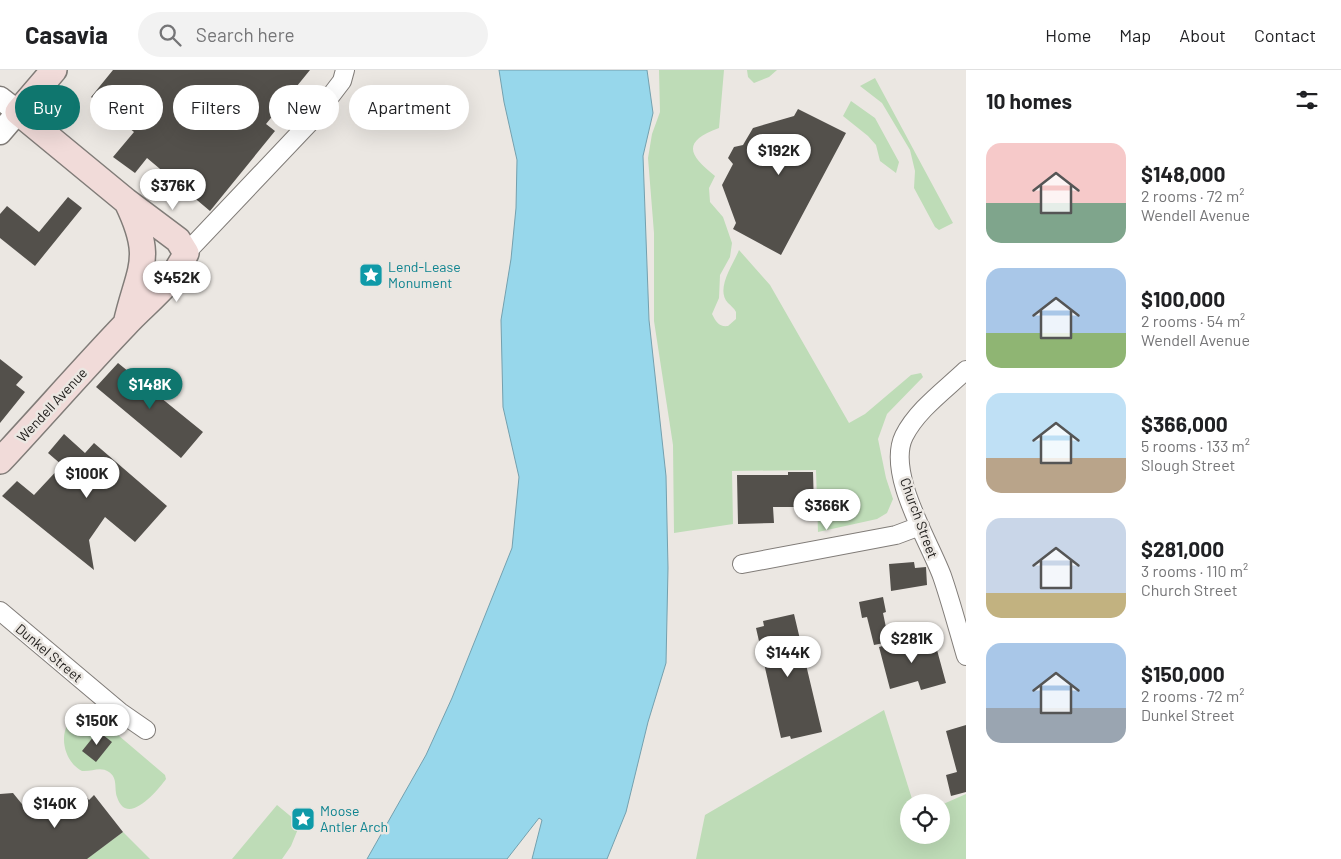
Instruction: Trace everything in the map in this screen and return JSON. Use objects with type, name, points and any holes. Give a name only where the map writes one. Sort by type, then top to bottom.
[{"type":"main road","points":[[54,70],[9,105],[126,201],[178,240],[186,253]]},
{"type":"main road","points":[[126,201],[137,224],[143,251],[141,275],[133,292],[126,324]]},
{"type":"main road","name":"Wendell Avenue","points":[[0,461],[126,324],[175,274],[186,253]]},
{"type":"street","name":"Wendell Avenue","points":[[186,253],[313,119],[343,76]]},
{"type":"street","points":[[0,133],[9,105]]},
{"type":"street","name":"Church Street","points":[[966,370],[917,417],[903,438],[900,458],[904,480],[920,526],[942,576],[966,656]]},
{"type":"street","points":[[742,564],[896,535],[920,526]]},
{"type":"street","name":"Dunkel Street","points":[[0,611],[112,706],[146,730]]},
{"type":"green space","points":[[659,70],[724,70],[719,128],[699,138],[694,144],[693,149],[699,162],[715,176],[709,188],[710,202],[723,217],[732,243],[730,257],[720,275],[719,298],[712,314],[716,322],[722,326],[728,326],[736,319],[736,312],[724,297],[723,291],[726,277],[739,250],[770,285],[849,423],[865,414],[911,375],[921,373],[923,377],[887,414],[878,439],[886,478],[893,499],[887,513],[877,519],[818,532],[816,470],[732,471],[733,524],[674,533],[673,445],[654,321],[654,233],[648,158],[652,134],[660,112]]},
{"type":"green space","points":[[747,70],[777,70],[769,77],[754,83],[748,77]]},
{"type":"green space","points":[[875,78],[953,223],[939,230],[935,227],[914,188],[915,171],[910,150],[882,103],[860,86]]},
{"type":"green space","points":[[851,101],[875,118],[899,162],[896,173],[880,161],[876,145],[868,136],[843,116]]},
{"type":"green space","points":[[884,710],[910,794],[900,794],[900,844],[950,844],[950,801],[966,794],[966,859],[696,859],[705,815]]},
{"type":"green space","points":[[82,713],[93,714],[165,775],[166,779],[150,798],[142,804],[128,809],[122,806],[117,797],[115,780],[112,774],[102,769],[82,771],[69,758],[65,750],[65,732],[68,724],[74,717]]},
{"type":"green space","points":[[277,805],[300,824],[291,846],[282,859],[232,859]]},
{"type":"green space","points":[[123,832],[150,859],[83,859],[88,858]]},
{"type":"water","points":[[499,70],[647,70],[653,113],[643,156],[649,320],[666,476],[668,568],[666,663],[648,722],[626,812],[607,859],[532,859],[542,820],[539,818],[507,859],[367,859],[426,755],[452,698],[512,548],[519,477],[503,407],[501,320],[511,259],[516,208],[517,160]]},
{"type":"building","points":[[113,70],[310,70],[298,85],[269,85],[269,120],[266,124],[269,126],[269,130],[275,131],[210,211],[147,158],[135,173],[113,157],[134,132],[132,130],[163,130],[163,85],[101,85]]},
{"type":"building","points":[[798,109],[846,133],[781,255],[733,229],[736,223],[722,185],[733,164],[728,158],[734,147],[743,145],[753,128],[794,116]]},
{"type":"building","points":[[68,197],[82,208],[35,266],[0,238],[0,214],[7,206],[39,232]]},
{"type":"building","points":[[0,359],[23,377],[16,385],[25,392],[0,423]]},
{"type":"building","points":[[118,363],[203,432],[181,458],[96,387]]},
{"type":"building","points":[[64,434],[85,453],[94,443],[167,506],[135,542],[105,517],[89,540],[94,570],[2,496],[17,481],[34,495],[62,465],[48,453]]},
{"type":"building","points":[[788,472],[813,472],[814,507],[773,507],[774,523],[738,524],[737,475],[788,475]]},
{"type":"building","points":[[914,562],[915,568],[926,567],[927,585],[891,591],[889,564]]},
{"type":"building","points":[[883,597],[886,612],[883,613],[889,642],[874,645],[867,617],[862,618],[859,602]]},
{"type":"building","points":[[794,614],[822,732],[791,739],[790,736],[781,738],[756,628],[764,626],[763,621]]},
{"type":"building","points":[[919,636],[922,644],[927,642],[930,652],[937,650],[946,683],[921,690],[918,681],[890,689],[879,647]]},
{"type":"building","points":[[966,725],[966,792],[951,796],[946,775],[957,772],[946,731]]},
{"type":"building","points":[[98,731],[112,742],[96,762],[82,751]]},
{"type":"building","points":[[80,790],[89,800],[94,795],[123,832],[87,859],[0,859],[0,794],[13,793],[30,814],[57,794],[64,803]]},
{"type":"place","name":"Lend-Lease Monument","points":[[371,275]]},
{"type":"place","name":"Moose Antler Arch","points":[[303,819]]}]
